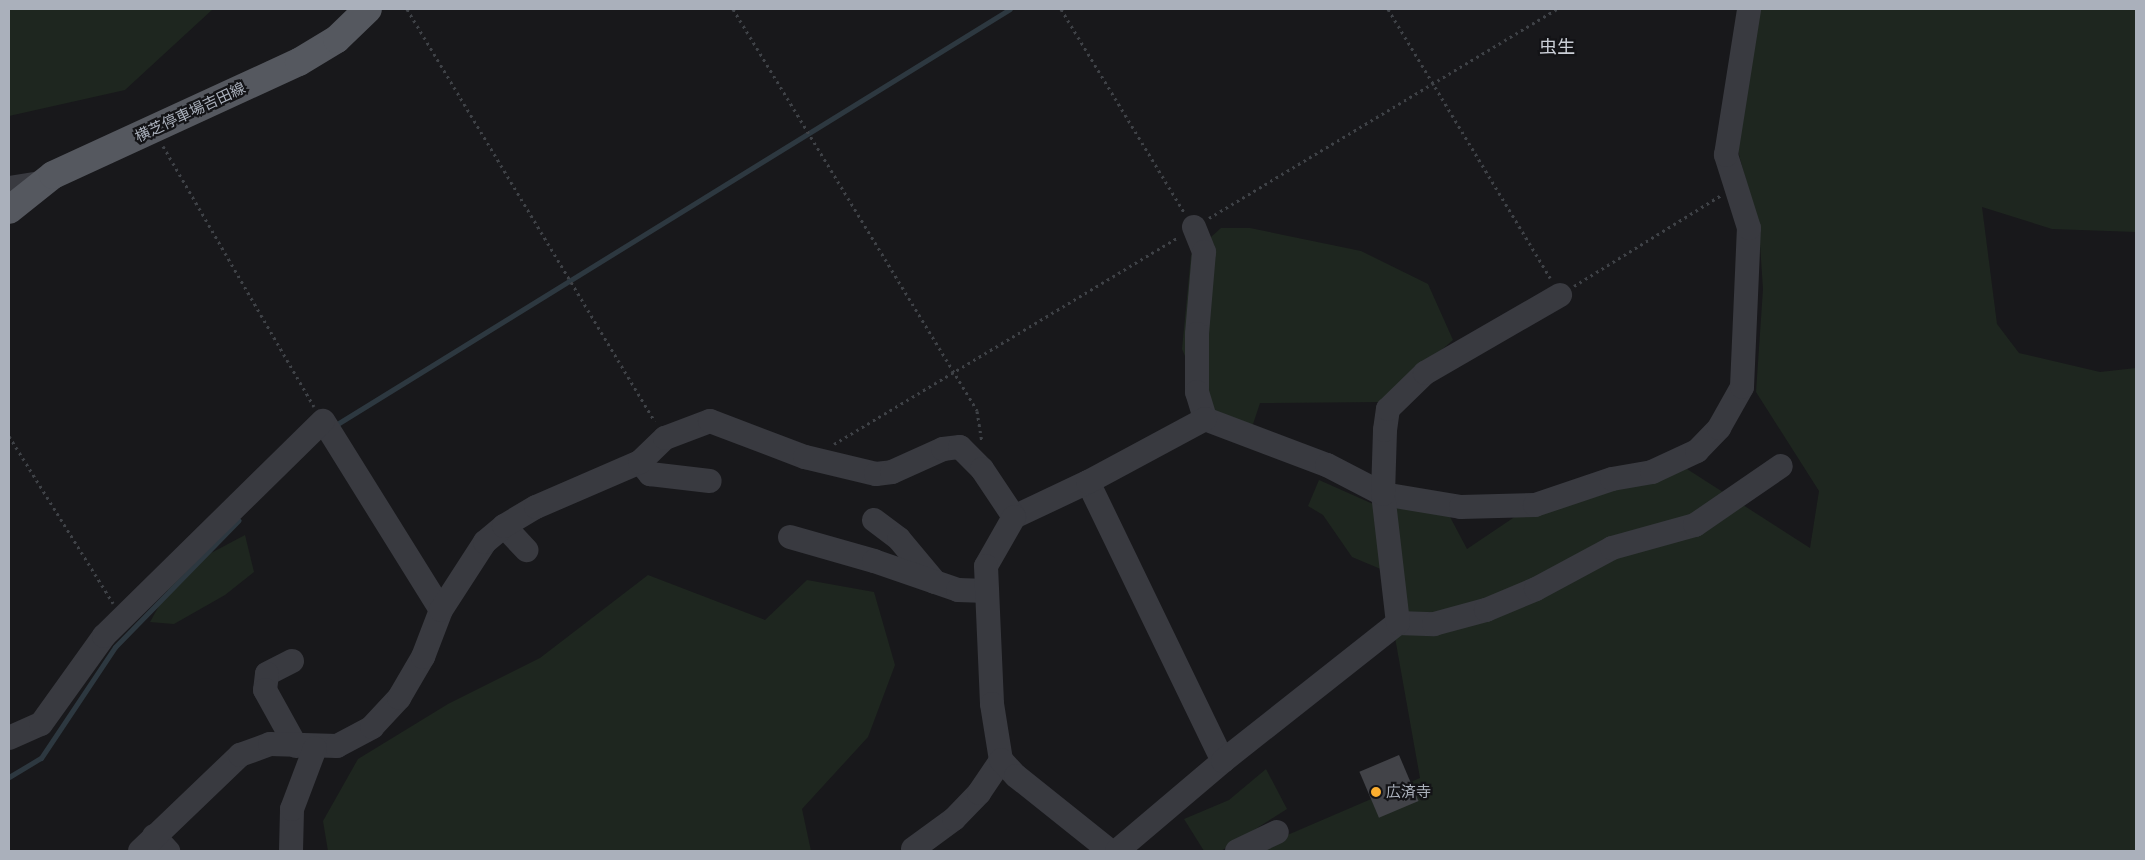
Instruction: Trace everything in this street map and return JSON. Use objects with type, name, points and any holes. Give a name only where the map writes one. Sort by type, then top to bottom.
[{"type":"main road","name":"横芝停車場吉田線","points":[[9,210],[42,183],[300,62],[337,39],[368,9]]},
{"type":"street","points":[[1110,851],[1016,776],[1001,760],[992,704],[986,566],[1014,517],[1088,482],[1205,419],[1327,465],[1383,494],[1461,507],[1535,505],[1612,479],[1652,472],[1697,452],[1719,428],[1742,387],[1749,228],[1734,187],[1726,155],[1749,9]]},
{"type":"street","points":[[9,188],[42,183]]},
{"type":"street","points":[[1194,227],[1204,252],[1197,334],[1197,392],[1205,419]]},
{"type":"street","points":[[1398,623],[1383,494],[1384,430],[1388,409],[1425,373],[1560,295]]},
{"type":"street","points":[[154,846],[240,755],[270,744],[306,747],[337,746],[372,727],[404,690],[423,657],[441,610],[474,557],[504,526],[536,507],[640,462],[665,438],[710,421],[810,458],[876,474],[892,472],[943,449],[960,447],[982,469],[1014,517]]},
{"type":"street","points":[[9,738],[41,724],[104,636],[325,425],[441,610]]},
{"type":"street","points":[[640,462],[650,474],[710,481]]},
{"type":"street","points":[[1117,851],[1223,761],[1398,623],[1434,624],[1486,610],[1536,589],[1612,548],[1694,525],[1781,466]]},
{"type":"street","points":[[1088,482],[1223,761]]},
{"type":"street","points":[[874,520],[899,539],[935,582]]},
{"type":"street","points":[[504,526],[526,550]]},
{"type":"street","points":[[790,537],[958,590],[987,591]]},
{"type":"street","points":[[291,851],[292,808],[306,747],[265,690],[267,674],[292,661]]},
{"type":"street","points":[[912,849],[954,819],[979,793],[1001,760]]},
{"type":"street","points":[[1237,851],[1276,832]]},
{"type":"path","points":[[406,9],[665,438]]},
{"type":"path","points":[[733,9],[977,411],[982,434],[982,469]]},
{"type":"path","points":[[1061,9],[1194,227]]},
{"type":"path","points":[[1388,9],[1560,295],[1734,187]]},
{"type":"path","points":[[810,458],[1434,85],[1557,9]]},
{"type":"path","points":[[154,129],[325,425]]},
{"type":"path","points":[[9,436],[123,619]]},
{"type":"shaded area","points":[[9,9],[213,9],[125,90],[9,116]]},
{"type":"shaded area","points":[[1741,9],[2136,9],[2136,232],[2052,229],[1982,207],[1997,324],[2019,353],[2100,372],[2136,368],[2136,851],[1250,851],[1420,778],[1383,570],[1352,557],[1323,515],[1308,506],[1319,480],[1373,504],[1449,515],[1467,549],[1519,514],[1687,469],[1810,548],[1819,491],[1756,392],[1763,289],[1759,229],[1738,151]]},
{"type":"shaded area","points":[[1221,228],[1250,228],[1361,251],[1428,284],[1453,340],[1382,402],[1260,403],[1253,424],[1217,433],[1182,349],[1191,255]]},
{"type":"shaded area","points":[[245,535],[254,572],[225,595],[174,624],[150,622],[179,570]]},
{"type":"shaded area","points":[[648,575],[765,620],[807,580],[874,592],[895,665],[868,737],[802,809],[811,851],[328,851],[323,821],[358,759],[448,704],[540,658]]},
{"type":"shaded area","points":[[1266,769],[1287,809],[1221,851],[1204,851],[1184,819],[1229,800]]},
{"type":"building","points":[[1399,755],[1419,801],[1379,818],[1359,772]]},
{"type":"waterway","points":[[334,426],[1010,9]]},
{"type":"waterway","points":[[9,777],[41,758],[115,647],[239,520]]},
{"type":"place","name":"広済寺","points":[[1376,792]]},
{"type":"district","name":"虫生","points":[[1557,47]]}]
